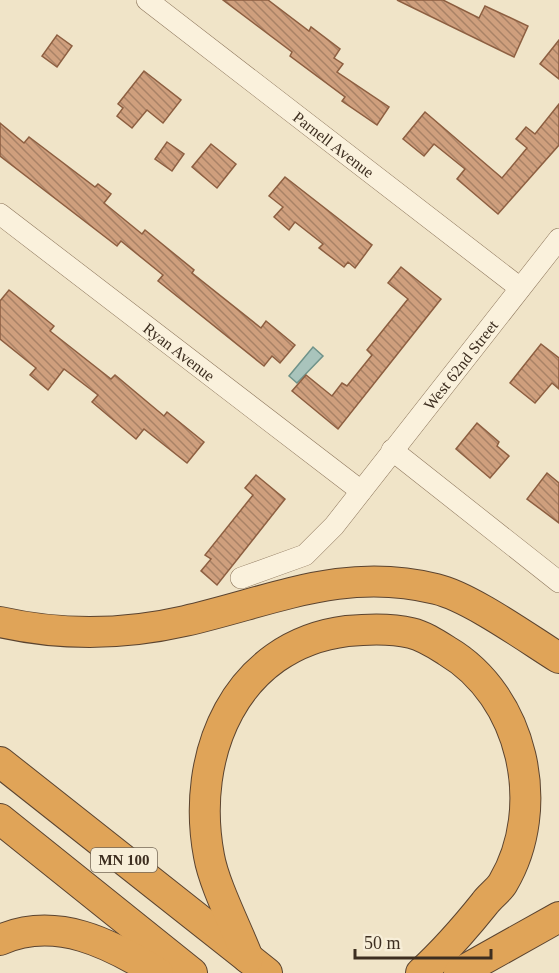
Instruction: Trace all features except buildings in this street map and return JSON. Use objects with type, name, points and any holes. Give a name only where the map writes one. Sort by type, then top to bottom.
[{"type":"highway","points":[[0,622],[82,633],[122,631],[185,621],[323,584],[403,583],[449,593],[559,657]]},
{"type":"highway","points":[[257,965],[209,859],[204,825],[203,791],[222,726],[252,678],[282,653],[306,641],[335,633],[356,630],[395,631],[424,638],[465,662],[479,675],[506,712],[518,744],[524,776],[520,837],[502,885],[470,924],[421,973]]},
{"type":"highway","name":"MN 100","points":[[0,762],[257,965]]},
{"type":"highway","name":"MN 100","points":[[0,819],[192,973]]},
{"type":"highway","points":[[459,973],[559,918]]},
{"type":"highway","points":[[0,940],[27,933],[66,932],[106,942],[158,973]]},
{"type":"street","name":"Parnell Avenue","points":[[147,0],[520,288]]},
{"type":"street","name":"Ryan Avenue","points":[[0,214],[361,490]]},
{"type":"street","name":"West 62nd Street","points":[[241,578],[305,555],[333,526],[520,288],[555,252]]},
{"type":"street","points":[[392,450],[559,582]]},
{"type":"water","points":[[313,347],[323,356],[297,383],[289,376]]}]
